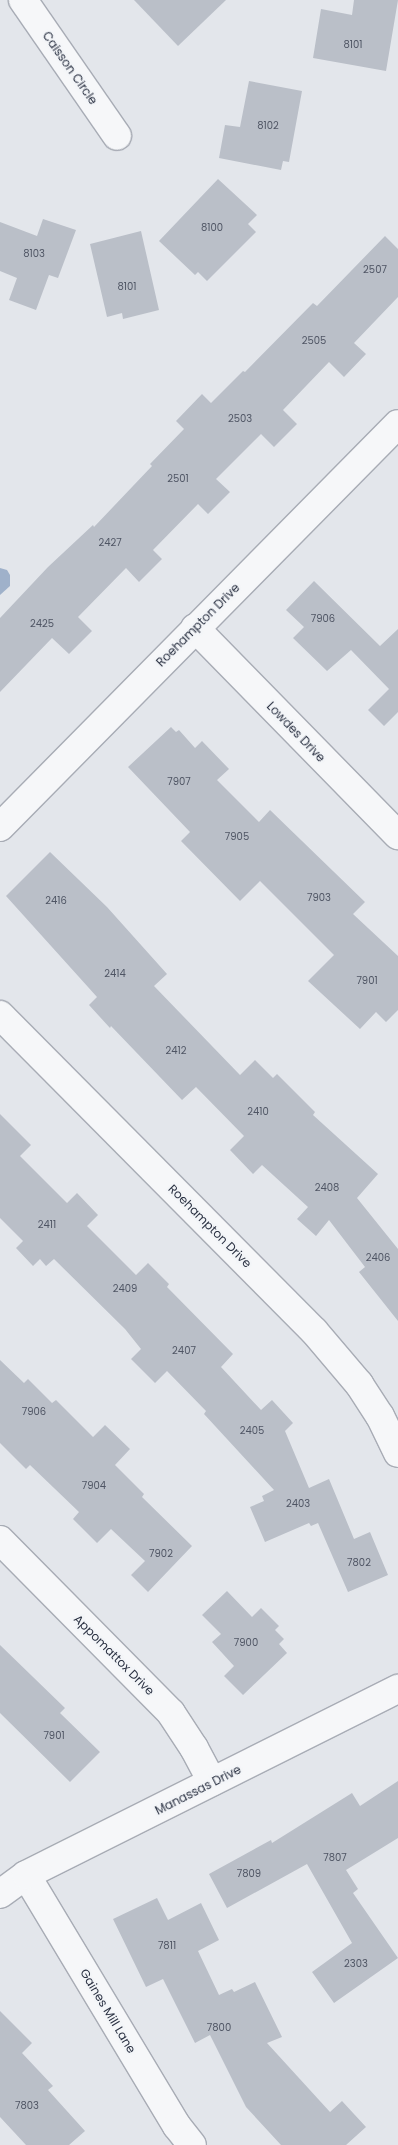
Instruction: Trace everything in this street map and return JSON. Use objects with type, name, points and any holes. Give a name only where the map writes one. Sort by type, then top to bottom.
[{"type":"street","name":"Caisson Circle","points":[[23,0],[117,136]]},
{"type":"street","name":"Roehampton Drive","points":[[0,827],[398,424]]},
{"type":"street","name":"Lowdes Drive","points":[[195,628],[398,835]]},
{"type":"street","name":"Roehampton Drive","points":[[0,1015],[314,1331],[359,1384],[380,1416],[398,1453]]},
{"type":"street","name":"Appomattox Drive","points":[[0,1540],[171,1713],[194,1748],[212,1782]]},
{"type":"street","name":"Manassas Drive","points":[[0,1894],[26,1875],[398,1689]]},
{"type":"street","name":"Gaines Mill Lane","points":[[26,1875],[177,2126],[192,2145]]},
{"type":"water","points":[[0,568],[7,570],[10,575],[10,586],[0,595]]},
{"type":"building","points":[[134,0],[226,0],[178,46]]},
{"type":"building","points":[[354,0],[398,0],[386,71],[313,58],[321,9],[352,15]]},
{"type":"building","points":[[249,81],[302,91],[289,162],[283,161],[281,170],[219,158],[225,125],[240,127]]},
{"type":"building","points":[[218,179],[257,215],[248,224],[256,232],[207,281],[198,272],[195,275],[159,241]]},
{"type":"building","points":[[43,219],[76,230],[58,278],[49,275],[36,310],[9,300],[17,278],[0,271],[0,222],[37,236]]},
{"type":"building","points":[[141,231],[159,310],[123,319],[122,313],[107,317],[90,244]]},
{"type":"building","points":[[385,236],[398,249],[398,297],[354,343],[366,354],[344,377],[329,362],[283,410],[297,424],[274,447],[261,434],[216,479],[230,492],[208,514],[198,504],[153,550],[162,559],[139,582],[126,568],[78,617],[92,631],[69,654],[52,638],[0,692],[0,618],[48,567],[93,525],[94,527],[152,466],[150,464],[184,429],[176,421],[202,394],[211,403],[243,371],[245,372],[313,303],[317,306]]},
{"type":"building","points":[[314,581],[380,646],[398,629],[398,712],[384,726],[368,710],[389,689],[351,650],[327,671],[293,638],[304,627],[286,610]]},
{"type":"building","points":[[171,727],[176,732],[179,730],[195,748],[202,741],[229,769],[217,780],[259,822],[270,810],[365,902],[353,914],[398,956],[398,1010],[386,1022],[376,1012],[360,1029],[308,981],[334,955],[260,881],[240,901],[181,841],[190,832],[128,767]]},
{"type":"building","points":[[50,852],[107,907],[167,974],[154,986],[240,1075],[255,1060],[273,1078],[277,1074],[315,1112],[313,1115],[378,1174],[357,1198],[398,1249],[398,1321],[359,1272],[365,1267],[329,1220],[316,1236],[297,1219],[308,1207],[262,1165],[253,1174],[230,1150],[244,1136],[196,1087],[182,1100],[111,1026],[110,1028],[89,1005],[97,997],[6,896]]},
{"type":"building","points":[[0,1114],[31,1145],[20,1156],[67,1203],[77,1193],[98,1215],[87,1226],[136,1275],[148,1263],[169,1284],[167,1287],[233,1354],[221,1367],[261,1410],[272,1400],[293,1423],[285,1431],[309,1488],[329,1479],[354,1539],[370,1532],[388,1575],[348,1592],[318,1523],[311,1526],[309,1523],[265,1542],[250,1507],[264,1501],[262,1496],[274,1490],[204,1414],[206,1411],[167,1371],[155,1383],[131,1359],[141,1349],[125,1329],[54,1259],[46,1266],[40,1259],[33,1266],[16,1248],[23,1241],[0,1218]]},
{"type":"building","points":[[0,1360],[24,1383],[28,1379],[52,1403],[56,1400],[93,1437],[105,1425],[130,1449],[115,1465],[144,1494],[142,1497],[192,1546],[148,1592],[131,1575],[145,1561],[111,1529],[97,1543],[73,1519],[79,1512],[30,1465],[26,1469],[0,1443]]},
{"type":"building","points":[[227,1591],[252,1617],[261,1608],[279,1626],[275,1630],[284,1639],[279,1644],[287,1653],[243,1695],[224,1676],[234,1666],[212,1642],[221,1634],[202,1615]]},
{"type":"building","points":[[0,1645],[65,1708],[60,1713],[100,1752],[70,1782],[0,1713]]},
{"type":"building","points":[[398,1781],[398,1838],[346,1870],[358,1889],[353,1893],[398,1958],[334,2003],[312,1972],[352,1943],[307,1864],[227,1908],[209,1874],[271,1840],[272,1843],[352,1793],[360,1806]]},
{"type":"building","points":[[157,1898],[168,1920],[201,1903],[219,1940],[198,1951],[219,1995],[232,1989],[234,1992],[255,1982],[282,2037],[267,2043],[330,2112],[342,2101],[366,2127],[346,2145],[281,2145],[246,2107],[210,2035],[195,2043],[163,1979],[146,1987],[113,1919]]},
{"type":"building","points":[[0,2011],[32,2043],[22,2053],[53,2086],[48,2090],[85,2131],[69,2145],[26,2145],[0,2117]]}]
